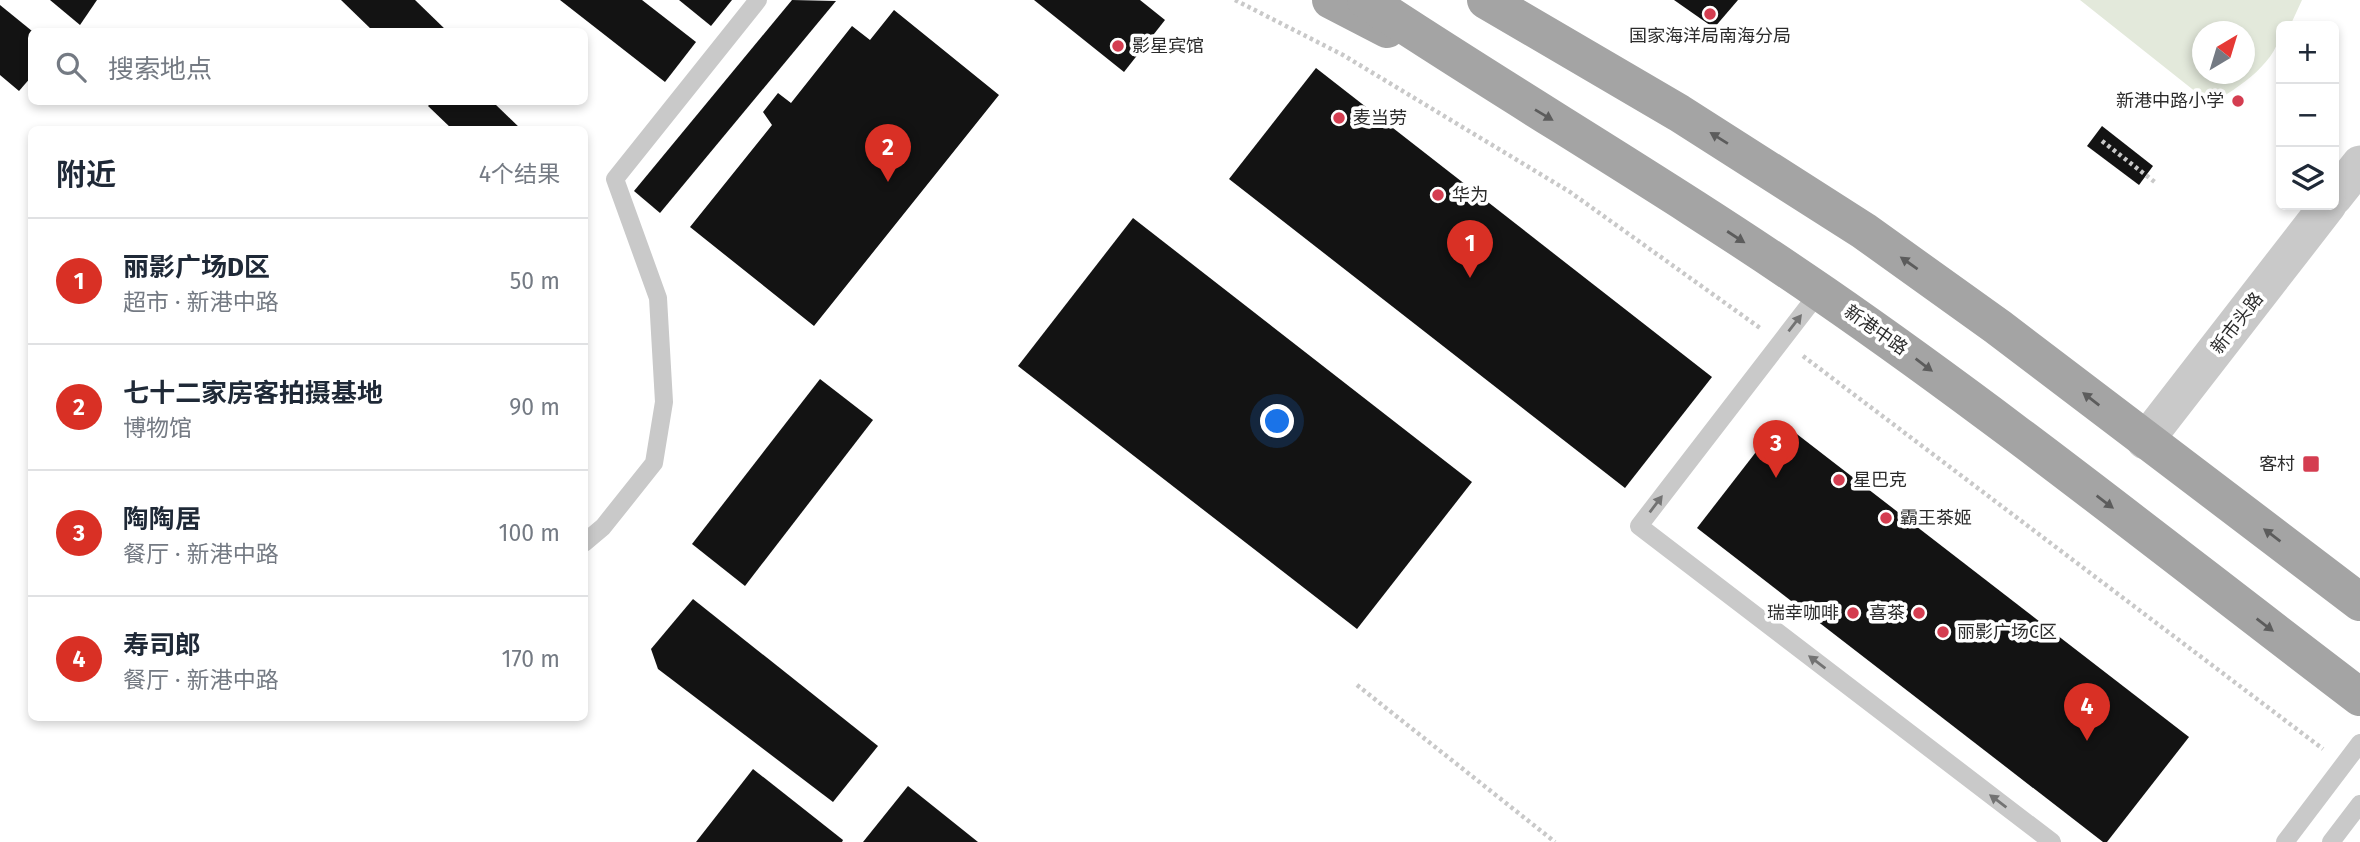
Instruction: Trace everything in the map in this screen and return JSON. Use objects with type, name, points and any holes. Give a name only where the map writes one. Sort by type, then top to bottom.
[{"type":"main road","points":[[1331,0],[1486,79]]},
{"type":"main road","name":"新港中路","points":[[1366,0],[1820,291],[1993,417],[2360,697]]},
{"type":"main road","points":[[1486,0],[1516,11],[1770,169],[1864,231],[1998,327],[2360,602]]},
{"type":"street","points":[[2339,191],[2360,164]]},
{"type":"street","name":"新市头路","points":[[2145,441],[2324,210]]},
{"type":"lane","points":[[588,540],[603,527],[654,463],[664,402],[658,298],[615,179],[758,0]]},
{"type":"lane","points":[[1820,291],[1639,526],[2052,842]]},
{"type":"lane","points":[[2285,842],[2360,743]]},
{"type":"lane","points":[[2331,842],[2360,804]]},
{"type":"path","points":[[1235,0],[1343,55],[1570,192],[1781,342],[1993,498],[2343,764]]},
{"type":"path","points":[[2102,141],[2156,183]]},
{"type":"path","points":[[1357,685],[1555,842]]},
{"type":"shaded area","points":[[2080,0],[2302,0],[2292,21],[2276,21],[2276,46],[2255,73],[2255,21],[2192,21],[2192,84],[2242,84],[2211,104]]},
{"type":"building","points":[[50,0],[97,0],[80,25]]},
{"type":"building","points":[[341,0],[415,0],[444,28],[370,28]]},
{"type":"building","points":[[560,0],[642,0],[696,42],[665,82]]},
{"type":"building","points":[[679,0],[732,0],[711,26]]},
{"type":"building","points":[[792,0],[836,1],[660,213],[634,191]]},
{"type":"building","name":"影星宾馆","points":[[1034,0],[1140,0],[1165,20],[1124,72]]},
{"type":"building","name":"国家海洋局南海分局","points":[[1674,0],[1738,0],[1714,28]]},
{"type":"building","points":[[0,5],[28,28],[28,81],[19,91],[0,75]]},
{"type":"building","points":[[894,10],[999,95],[814,326],[690,227],[772,125],[763,112],[778,93],[791,103],[852,26],[870,40]]},
{"type":"building","points":[[1316,68],[1712,377],[1625,488],[1229,179]]},
{"type":"building","points":[[496,105],[518,126],[449,126],[428,106]]},
{"type":"building","points":[[2102,126],[2153,166],[2139,185],[2087,146]]},
{"type":"building","points":[[1133,218],[1472,482],[1357,629],[1018,366]]},
{"type":"building","points":[[820,379],[873,420],[745,586],[692,544]]},
{"type":"building","name":"丽影广场C区","points":[[1780,421],[2189,737],[2107,842],[2103,842],[1697,528]]},
{"type":"building","points":[[693,599],[878,746],[833,802],[658,669],[651,649]]},
{"type":"building","points":[[753,769],[843,840],[842,842],[696,842]]},
{"type":"building","points":[[908,786],[978,842],[863,842]]},
{"type":"place","name":"国家海洋局南海分局","points":[[1710,14]]},
{"type":"place","name":"影星宾馆","points":[[1118,46]]},
{"type":"place","name":"新港中路小学","points":[[2238,101]]},
{"type":"place","name":"麦当劳","points":[[1339,118]]},
{"type":"place","name":"七十二家房客拍摄基地","points":[[888,182]]},
{"type":"place","name":"华为","points":[[1438,195]]},
{"type":"place","name":"丽影广场D区","points":[[1470,278]]},
{"type":"place","name":"客村","points":[[2311,464]]},
{"type":"place","name":"陶陶居","points":[[1776,478]]},
{"type":"place","name":"星巴克","points":[[1839,480]]},
{"type":"place","name":"霸王茶姬","points":[[1886,518]]},
{"type":"place","name":"瑞幸咖啡","points":[[1853,613]]},
{"type":"place","name":"喜茶","points":[[1919,613]]},
{"type":"place","name":"丽影广场C区","points":[[1943,632]]},
{"type":"place","name":"寿司郎","points":[[2087,741]]}]
